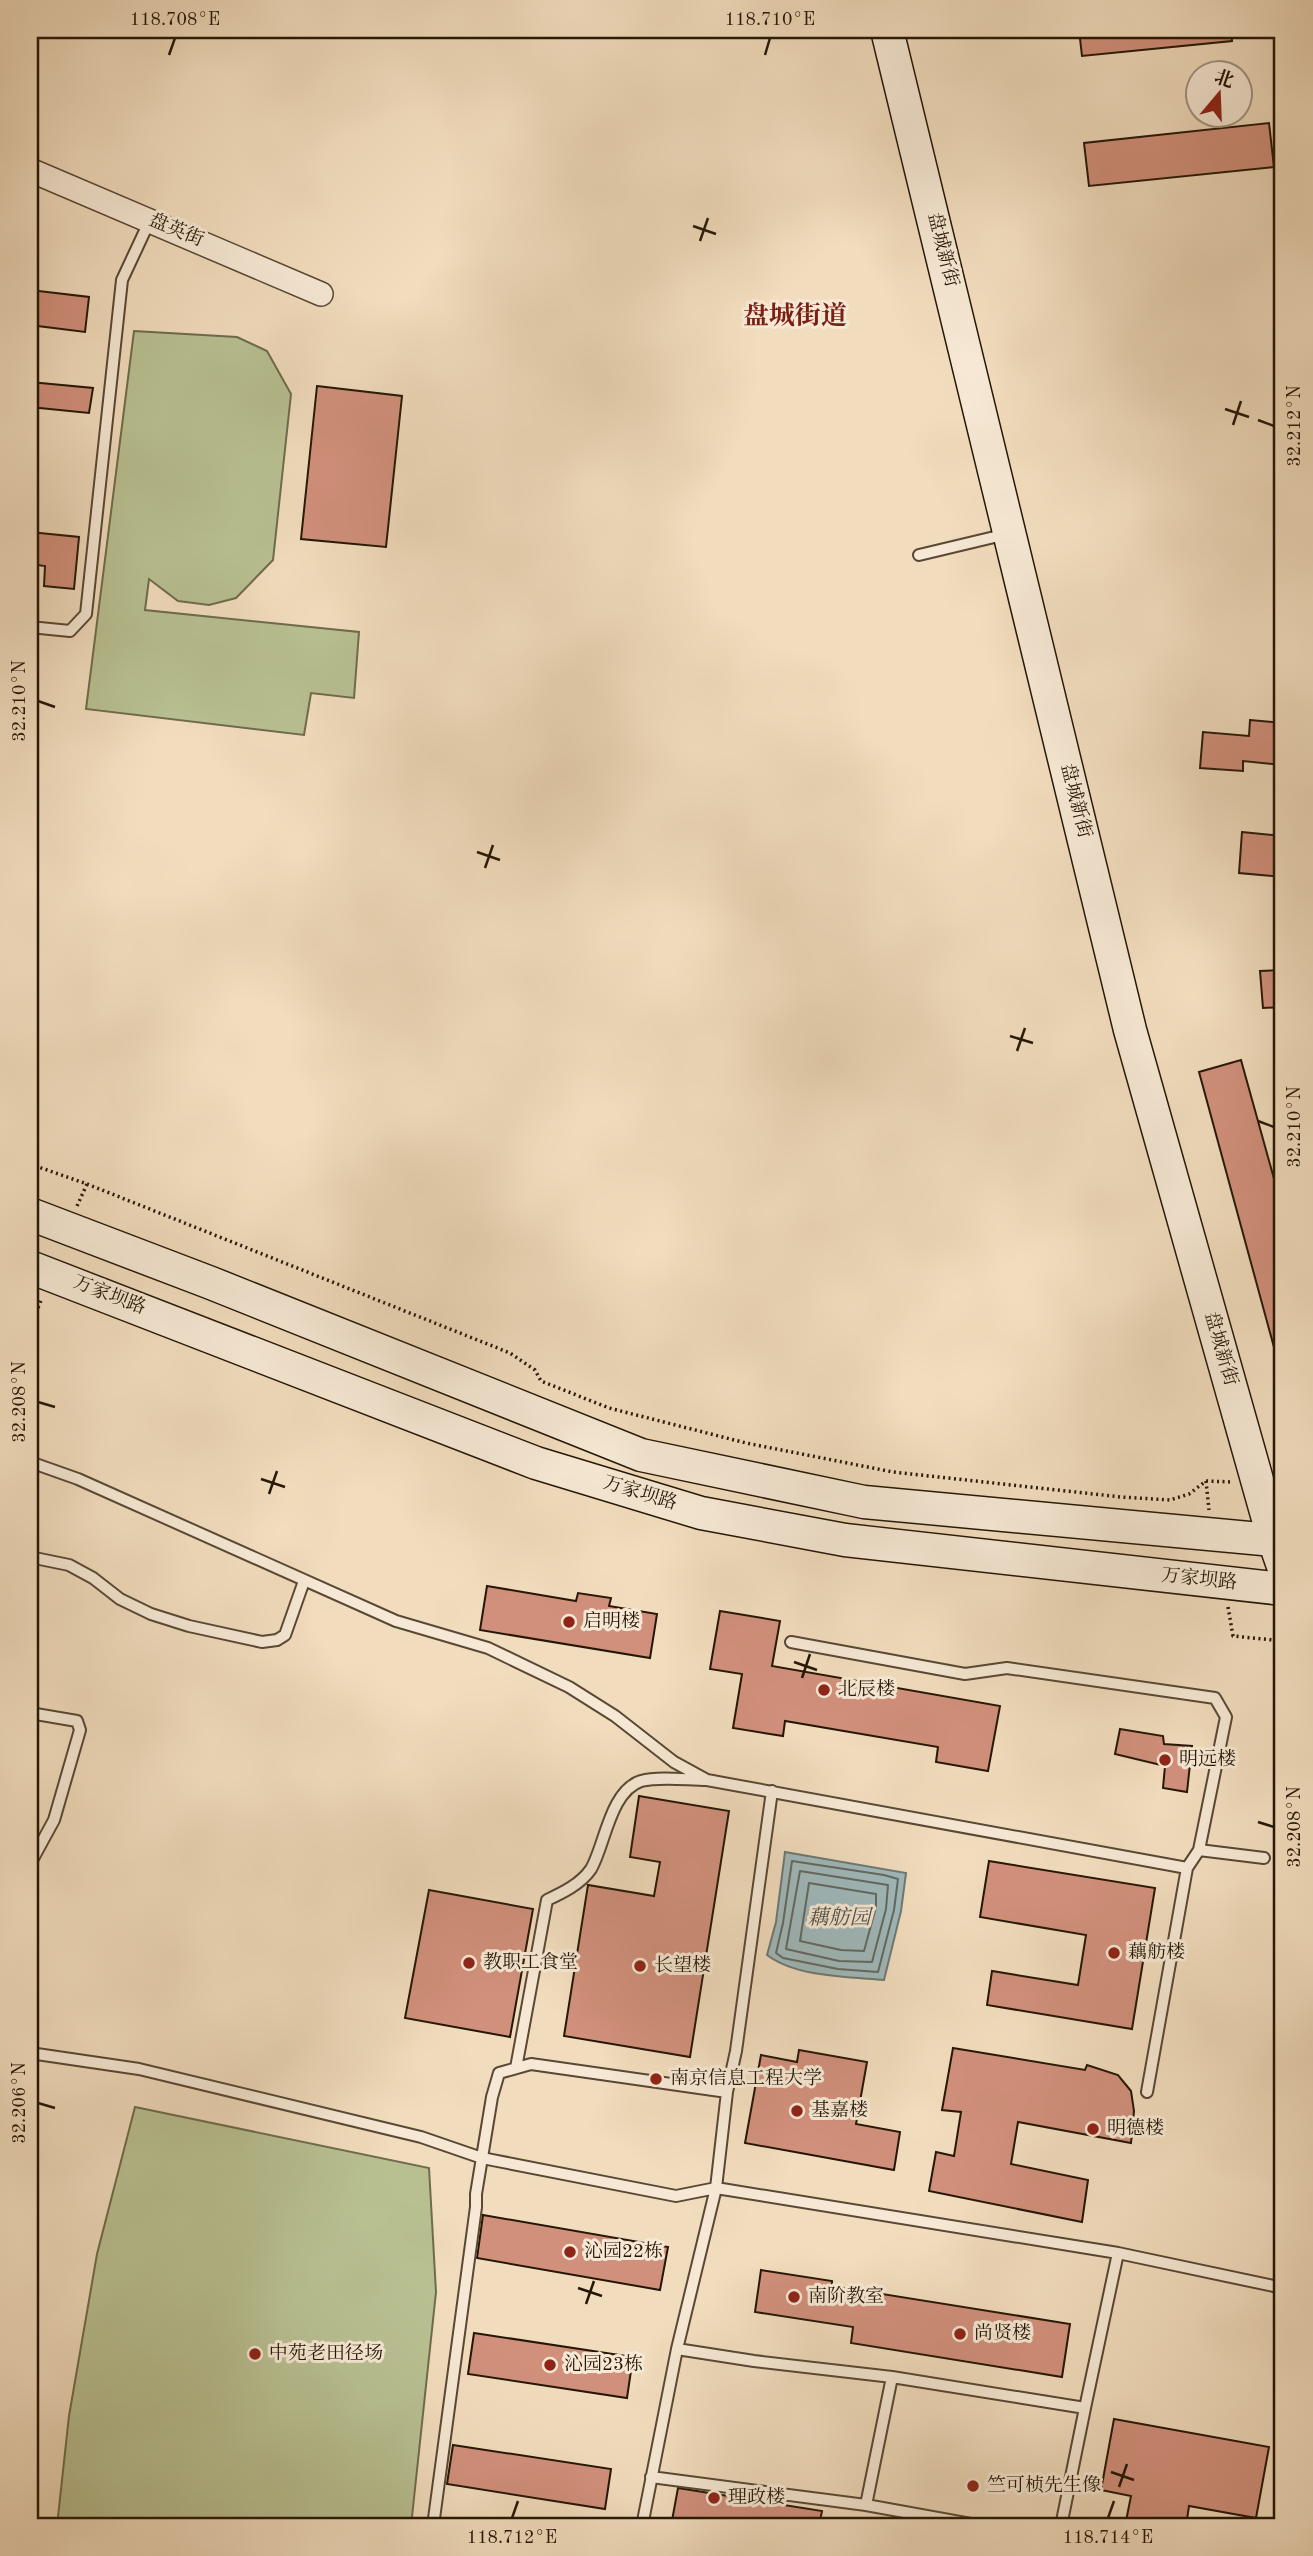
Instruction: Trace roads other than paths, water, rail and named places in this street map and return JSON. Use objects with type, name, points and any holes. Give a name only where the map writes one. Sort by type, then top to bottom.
[{"type":"main road","name":"盘城新街","points":[[887,30],[1130,1030],[1280,1549]]},
{"type":"main road","name":"万家坝路","points":[[30,1214],[211,1283],[641,1455],[864,1502],[1280,1549]]},
{"type":"main road","name":"万家坝路","points":[[30,1267],[536,1462],[701,1513],[845,1540],[1283,1589]]},
{"type":"street","name":"盘英街","points":[[30,170],[321,294]]},
{"type":"lane","points":[[30,627],[70,631],[86,614],[122,280],[150,220]]},
{"type":"lane","points":[[919,555],[1010,533]]},
{"type":"lane","points":[[30,1462],[78,1479],[396,1621],[488,1648],[569,1687],[615,1716],[674,1762],[707,1780]]},
{"type":"lane","points":[[30,1557],[69,1565],[93,1578],[120,1599],[151,1614],[189,1626],[262,1642],[277,1640],[285,1635],[304,1581]]},
{"type":"lane","points":[[791,1642],[965,1674],[1007,1668],[1214,1698],[1226,1717],[1199,1850],[1187,1868],[1147,2092]]},
{"type":"lane","points":[[30,1713],[77,1721],[80,1730],[54,1820],[30,1864]]},
{"type":"lane","points":[[516,2068],[547,1900],[567,1891],[590,1870],[620,1801],[630,1788],[642,1781],[707,1780],[1187,1868]]},
{"type":"lane","points":[[642,2526],[677,2349],[716,2188],[727,2092],[736,2051],[772,1791]]},
{"type":"lane","points":[[1199,1850],[1264,1858]]},
{"type":"lane","points":[[30,2053],[139,2069],[421,2137],[482,2158],[676,2196],[716,2188],[1118,2253],[1283,2288]]},
{"type":"lane","points":[[433,2526],[482,2158],[492,2097],[499,2073],[531,2064],[727,2092]]},
{"type":"lane","points":[[1061,2526],[1118,2253]]},
{"type":"lane","points":[[677,2349],[892,2377],[1085,2408]]},
{"type":"lane","points":[[866,2505],[892,2377]]},
{"type":"lane","points":[[651,2477],[866,2505],[962,2525],[982,2526]]},
{"type":"water","name":"藕舫园","points":[[785,1852],[906,1873],[901,1911],[884,1980],[807,1972],[792,1968],[767,1955],[776,1922]]},
{"type":"place","name":"启明楼","points":[[569,1622]]},
{"type":"place","name":"北辰楼","points":[[824,1690]]},
{"type":"place","name":"明远楼","points":[[1165,1760]]},
{"type":"place","name":"藕舫楼","points":[[1114,1953]]},
{"type":"place","name":"教职工食堂","points":[[469,1963]]},
{"type":"place","name":"长望楼","points":[[640,1966]]},
{"type":"place","name":"南京信息工程大学","points":[[656,2079]]},
{"type":"place","name":"基嘉楼","points":[[797,2111]]},
{"type":"place","name":"明德楼","points":[[1093,2129]]},
{"type":"place","name":"沁园22栋","points":[[570,2252]]},
{"type":"place","name":"南阶教室","points":[[794,2297]]},
{"type":"place","name":"尚贤楼","points":[[960,2334]]},
{"type":"place","name":"中苑老田径场","points":[[255,2354]]},
{"type":"place","name":"沁园23栋","points":[[550,2365]]},
{"type":"place","name":"竺可桢先生像","points":[[973,2486]]},
{"type":"place","name":"理政楼","points":[[714,2498]]},
{"type":"district","name":"盘城街道","points":[[795,317]]}]
